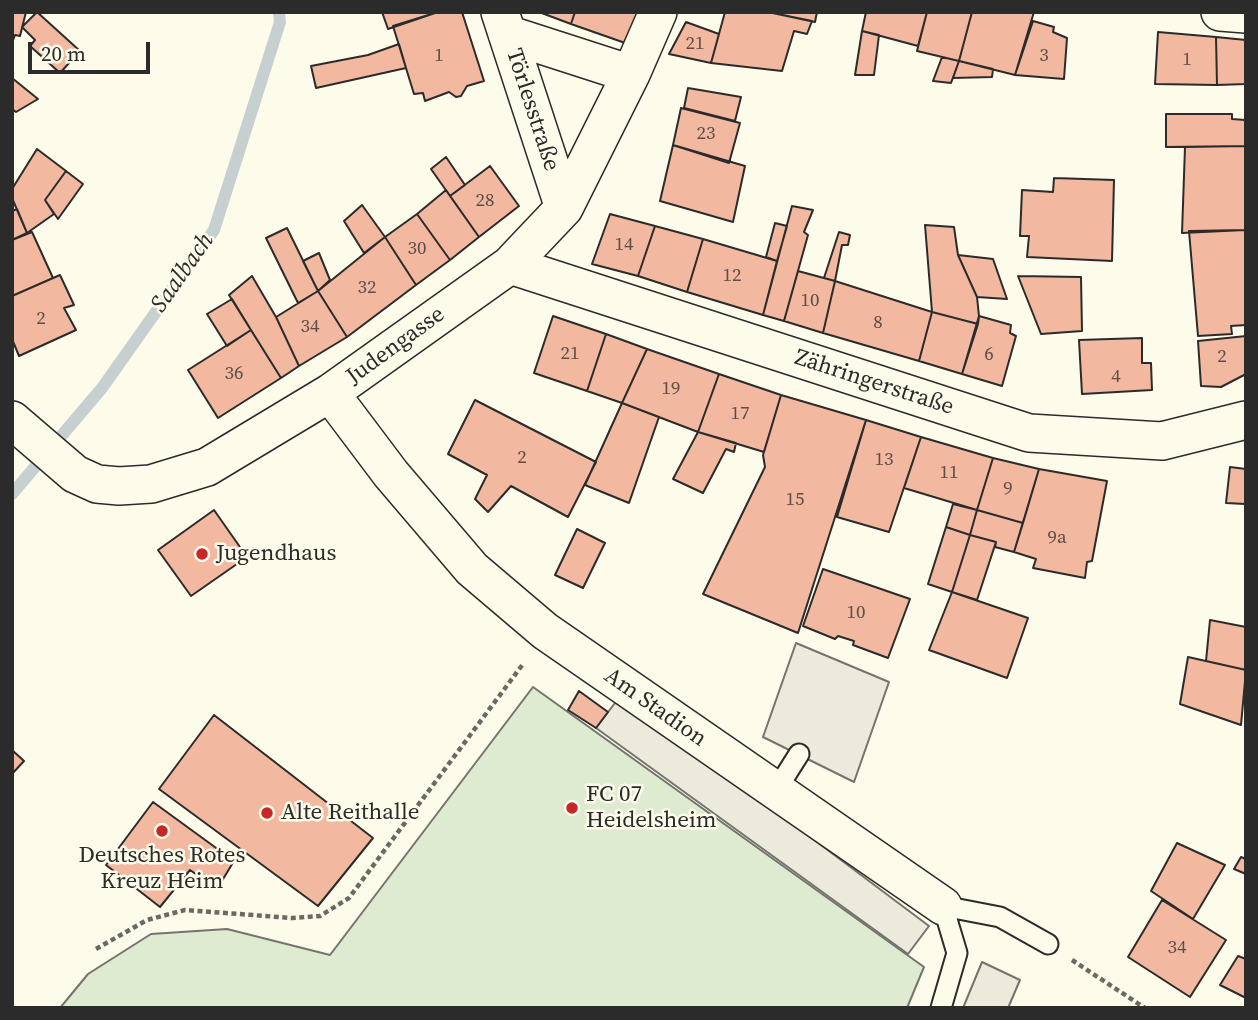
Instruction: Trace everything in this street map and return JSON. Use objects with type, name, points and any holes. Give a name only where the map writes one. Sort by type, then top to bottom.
[{"type":"street","name":"Judengasse","points":[[15,422],[75,474],[97,484],[151,484],[207,467],[330,393],[510,265],[564,208],[631,74],[658,12]]},
{"type":"street","points":[[1220,12],[1246,14]]},
{"type":"street","points":[[503,23],[631,74]]},
{"type":"street","name":"Törlesstraße","points":[[503,23],[564,208]]},
{"type":"street","name":"Zähringerstraße","points":[[510,265],[1028,433],[1162,441],[1246,420]]},
{"type":"street","name":"Am Stadion","points":[[330,393],[391,474],[472,569],[545,631],[943,906]]},
{"type":"lane","points":[[775,792],[799,754]]},
{"type":"lane","points":[[941,1008],[957,953],[943,906],[1000,917],[1048,944]]},
{"type":"path","points":[[96,949],[146,920],[186,910],[292,918],[320,916],[349,898],[545,631]]},
{"type":"path","points":[[1048,944],[1145,1008]]},
{"type":"green space","name":"FC 07 Heidelsheim","points":[[533,687],[924,967],[907,1008],[60,1008],[88,974],[151,934],[227,929],[330,955]]},
{"type":"shaded area","points":[[796,643],[889,682],[854,782],[763,737]]},
{"type":"shaded area","points":[[621,695],[929,926],[908,954],[596,728]]},
{"type":"shaded area","points":[[982,962],[1020,980],[1008,1008],[963,1008]]},
{"type":"building","points":[[12,12],[26,12],[20,36],[15,35],[12,43]]},
{"type":"building","points":[[37,12],[80,51],[60,73],[30,46],[35,40],[22,27]]},
{"type":"building","points":[[382,12],[438,12],[388,29]]},
{"type":"building","points":[[438,12],[462,12],[484,81],[467,86],[461,96],[456,97],[449,92],[425,101],[423,93],[414,94],[393,26]]},
{"type":"building","points":[[539,12],[575,12],[571,24]]},
{"type":"building","points":[[575,12],[638,12],[628,44],[571,24]]},
{"type":"building","points":[[725,12],[768,12],[812,21],[807,34],[794,31],[782,71],[711,63]]},
{"type":"building","points":[[768,12],[817,12],[815,22]]},
{"type":"building","points":[[866,12],[927,12],[918,46],[862,31]]},
{"type":"building","points":[[927,12],[972,12],[959,61],[917,51]]},
{"type":"building","points":[[972,12],[1034,12],[1015,75],[959,61]]},
{"type":"building","points":[[1033,21],[1054,27],[1053,32],[1067,38],[1064,79],[1015,75]]},
{"type":"building","points":[[686,22],[719,34],[711,63],[669,54]]},
{"type":"building","points":[[862,31],[879,35],[874,75],[855,75]]},
{"type":"building","points":[[1158,32],[1216,37],[1217,85],[1155,84]]},
{"type":"building","points":[[1216,37],[1246,40],[1246,84],[1217,85]]},
{"type":"building","points":[[399,44],[406,68],[316,88],[311,66],[368,55]]},
{"type":"building","points":[[942,57],[959,61],[951,83],[933,81]]},
{"type":"building","points":[[959,61],[993,69],[992,77],[953,78]]},
{"type":"building","points":[[12,78],[38,99],[16,112],[12,109]]},
{"type":"building","points":[[688,88],[741,97],[735,121],[684,108]]},
{"type":"building","points":[[681,108],[740,123],[729,163],[673,145]]},
{"type":"building","points":[[1166,114],[1232,114],[1232,119],[1245,120],[1246,146],[1166,147]]},
{"type":"building","points":[[673,145],[745,166],[733,222],[660,201]]},
{"type":"building","points":[[1246,146],[1245,230],[1182,233],[1185,147]]},
{"type":"building","points":[[37,149],[66,171],[45,200],[54,214],[27,233],[12,198],[12,189]]},
{"type":"building","points":[[446,157],[465,185],[450,196],[431,169]]},
{"type":"building","points":[[490,166],[519,206],[479,237],[450,196]]},
{"type":"building","points":[[66,171],[83,184],[58,219],[45,200]]},
{"type":"building","points":[[1054,178],[1114,180],[1112,261],[1027,257],[1029,236],[1020,236],[1022,190],[1053,192]]},
{"type":"building","points":[[446,190],[479,237],[450,260],[417,214]]},
{"type":"building","points":[[362,205],[385,237],[364,253],[344,221]]},
{"type":"building","points":[[792,206],[813,210],[804,232],[808,235],[784,321],[763,315]]},
{"type":"building","points":[[17,209],[27,233],[12,240],[12,211]]},
{"type":"building","points":[[417,214],[450,260],[416,285],[385,237]]},
{"type":"building","points":[[610,214],[655,226],[638,276],[592,264]]},
{"type":"building","points":[[775,223],[787,226],[777,261],[766,257]]},
{"type":"building","points":[[925,225],[954,227],[958,255],[977,297],[978,324],[932,312]]},
{"type":"building","points":[[655,226],[703,239],[687,292],[638,276]]},
{"type":"building","points":[[287,228],[318,291],[298,303],[266,238]]},
{"type":"building","points":[[1245,230],[1246,325],[1231,326],[1232,334],[1198,336],[1189,231]]},
{"type":"building","points":[[32,232],[53,278],[12,296],[12,240]]},
{"type":"building","points":[[839,232],[850,235],[848,245],[842,245],[835,281],[824,278]]},
{"type":"building","points":[[385,237],[416,285],[347,337],[318,291]]},
{"type":"building","points":[[703,239],[777,261],[763,315],[687,292]]},
{"type":"building","points":[[319,253],[330,280],[318,291],[303,261]]},
{"type":"building","points":[[958,255],[993,259],[1007,299],[977,297]]},
{"type":"building","points":[[798,271],[835,281],[823,333],[784,321]]},
{"type":"building","points":[[60,275],[74,305],[64,308],[76,330],[19,356],[12,339],[12,296]]},
{"type":"building","points":[[252,276],[276,317],[299,366],[281,378],[229,295]]},
{"type":"building","points":[[1018,276],[1081,277],[1082,331],[1041,334]]},
{"type":"building","points":[[835,281],[932,312],[919,361],[823,333]]},
{"type":"building","points":[[318,291],[347,337],[299,366],[276,317]]},
{"type":"building","points":[[232,299],[251,330],[227,346],[207,314]]},
{"type":"building","points":[[932,312],[978,324],[962,374],[919,361]]},
{"type":"building","points":[[553,316],[606,334],[587,391],[534,373]]},
{"type":"building","points":[[979,316],[1011,325],[1010,333],[1016,336],[1002,386],[962,374]]},
{"type":"building","points":[[251,330],[281,378],[218,418],[188,370]]},
{"type":"building","points":[[606,334],[647,349],[622,403],[587,391]]},
{"type":"building","points":[[1246,336],[1246,374],[1221,387],[1201,386],[1198,341]]},
{"type":"building","points":[[1142,338],[1142,363],[1151,363],[1152,390],[1082,394],[1079,340]]},
{"type":"building","points":[[647,349],[719,374],[698,432],[622,403]]},
{"type":"building","points":[[719,374],[781,395],[764,452],[698,432]]},
{"type":"building","points":[[781,395],[866,420],[798,633],[703,594],[765,467],[763,455]]},
{"type":"building","points":[[475,400],[596,462],[568,517],[511,486],[488,512],[475,499],[487,475],[448,454]]},
{"type":"building","points":[[622,403],[659,417],[629,503],[585,485]]},
{"type":"building","points":[[866,420],[921,437],[889,532],[837,517]]},
{"type":"building","points":[[698,432],[736,443],[734,452],[726,449],[703,493],[673,479]]},
{"type":"building","points":[[921,437],[993,458],[977,510],[904,488]]},
{"type":"building","points":[[993,458],[1039,469],[1023,523],[977,510]]},
{"type":"building","points":[[1230,467],[1246,469],[1245,504],[1226,503]]},
{"type":"building","points":[[1039,469],[1107,481],[1092,561],[1087,562],[1085,578],[1033,568],[1036,559],[1014,552]]},
{"type":"building","points":[[953,504],[977,510],[970,535],[946,527]]},
{"type":"building","name":"Jugendhaus","points":[[214,510],[247,557],[191,596],[158,550]]},
{"type":"building","points":[[977,510],[1023,523],[1014,552],[995,547],[996,542],[970,535]]},
{"type":"building","points":[[946,527],[970,535],[952,592],[928,584]]},
{"type":"building","points":[[577,529],[605,543],[583,588],[555,575]]},
{"type":"building","points":[[970,535],[996,542],[977,600],[952,592]]},
{"type":"building","points":[[823,569],[910,599],[888,658],[853,645],[854,641],[838,636],[835,639],[803,626]]},
{"type":"building","points":[[952,592],[1028,618],[1007,678],[929,650]]},
{"type":"building","points":[[1210,620],[1246,627],[1246,670],[1206,661]]},
{"type":"building","points":[[1188,657],[1246,670],[1241,725],[1180,704]]},
{"type":"building","points":[[579,691],[608,712],[596,728],[568,710]]},
{"type":"building","name":"Alte Reithalle","points":[[214,715],[373,838],[318,906],[159,789]]},
{"type":"building","points":[[12,750],[24,761],[12,774]]},
{"type":"building","name":"Deutsches Rotes Kreuz Heim","points":[[153,802],[234,861],[217,889],[190,870],[160,907],[106,865]]},
{"type":"building","points":[[1177,843],[1225,865],[1193,919],[1151,891]]},
{"type":"building","points":[[1241,857],[1246,859],[1246,874],[1234,869]]},
{"type":"building","points":[[1162,900],[1226,940],[1190,997],[1128,957]]},
{"type":"building","points":[[1238,956],[1246,959],[1246,998],[1220,985]]},
{"type":"waterway","name":"Saalbach","points":[[12,494],[102,388],[214,230],[280,22],[279,12]]},
{"type":"place","name":"Jugendhaus","points":[[202,554]]},
{"type":"place","name":"FC 07 Heidelsheim","points":[[572,808]]},
{"type":"place","name":"Alte Reithalle","points":[[267,813]]},
{"type":"place","name":"Deutsches Rotes Kreuz Heim","points":[[162,831]]}]
